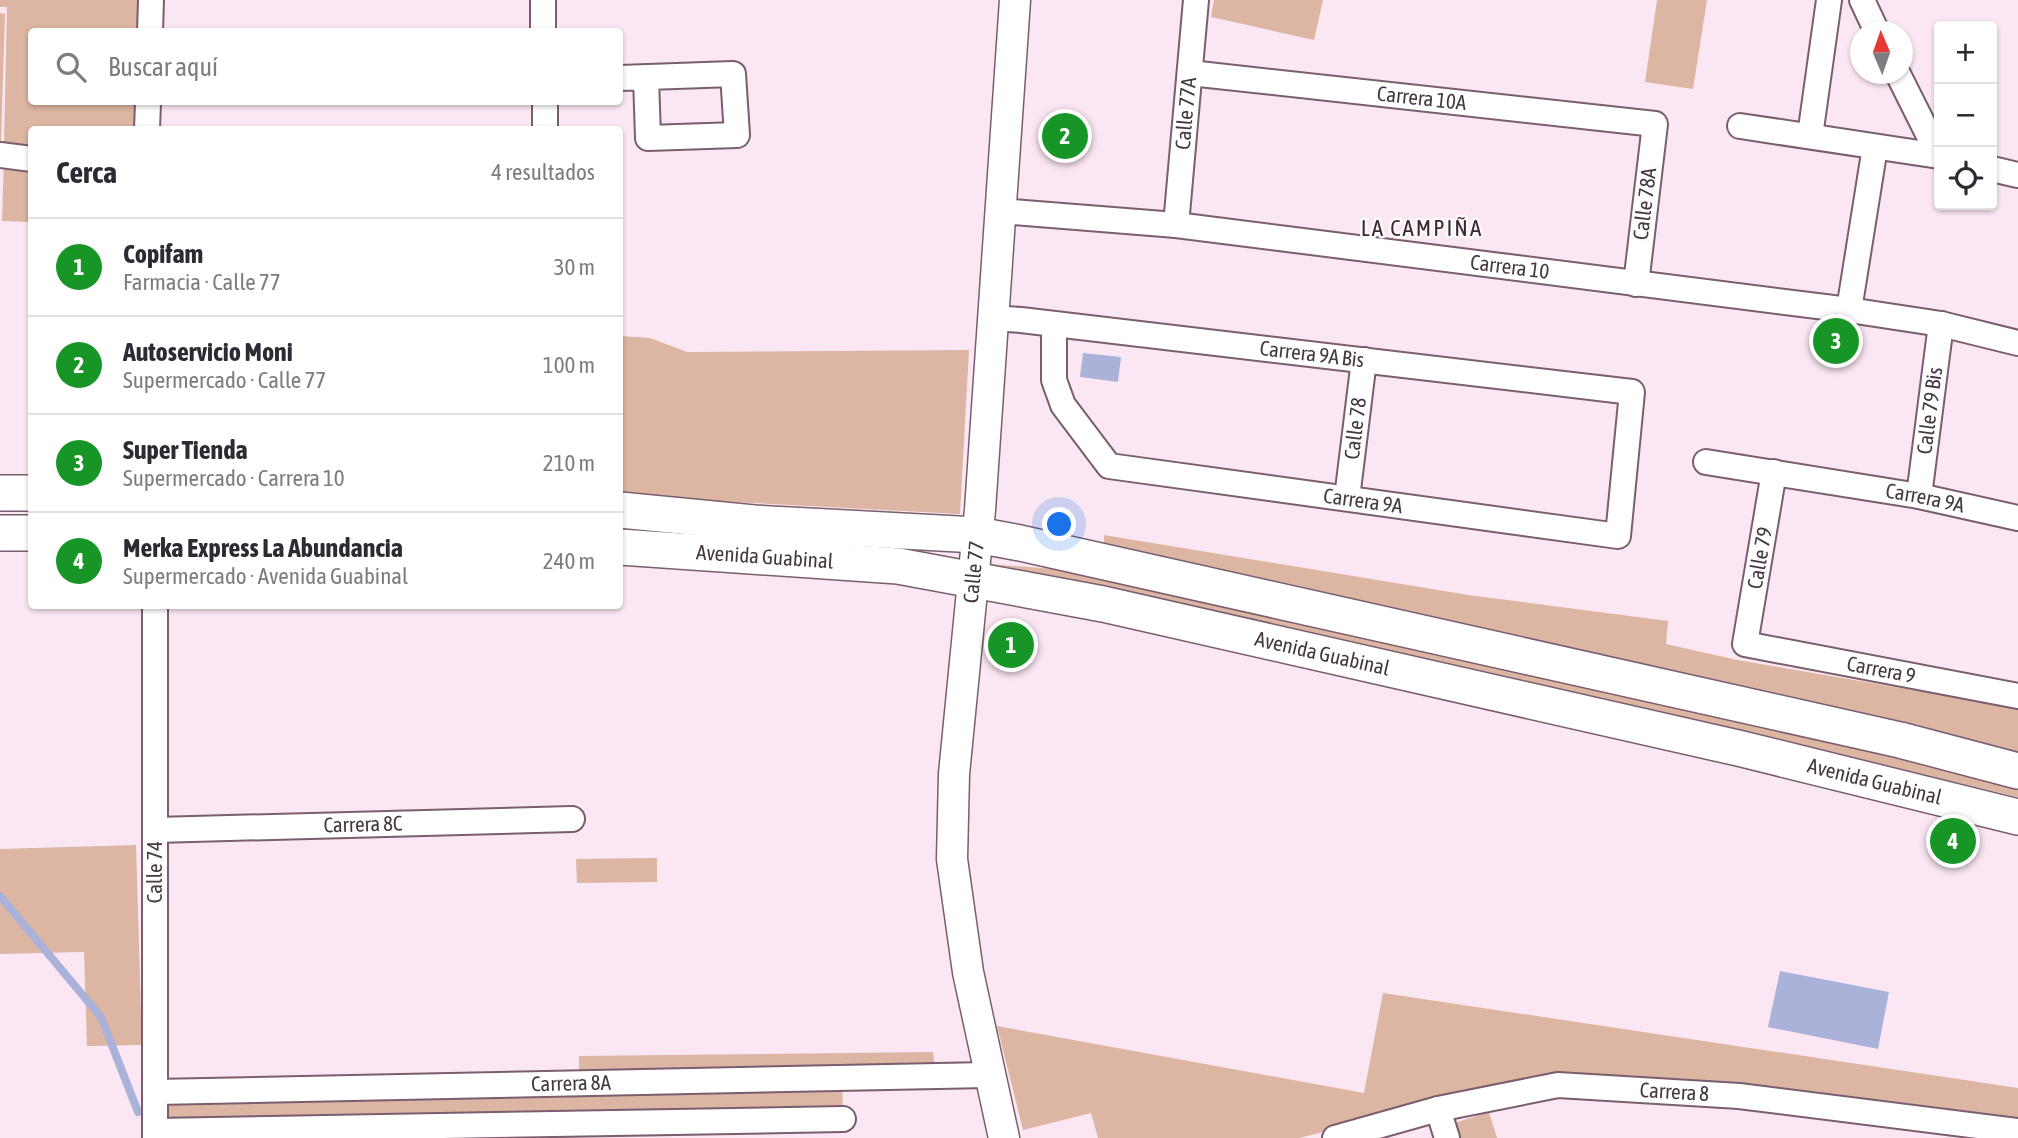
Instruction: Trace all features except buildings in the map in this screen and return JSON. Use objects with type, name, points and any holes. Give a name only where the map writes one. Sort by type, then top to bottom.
[{"type":"main road","points":[[0,493],[28,493]]},
{"type":"main road","name":"Avenida Guabinal","points":[[623,510],[754,523],[977,535],[1123,564],[1900,740],[2018,771]]},
{"type":"main road","points":[[0,533],[28,533]]},
{"type":"main road","name":"Avenida Guabinal","points":[[623,547],[898,566],[1116,607],[1738,748],[2018,817]]},
{"type":"street","points":[[150,28],[151,0]]},
{"type":"street","points":[[543,0],[543,28]]},
{"type":"street","name":"Calle 77","points":[[1004,1138],[988,1075],[966,960],[952,859],[954,774],[977,535],[1015,0]]},
{"type":"street","name":"Calle 77A","points":[[1176,225],[1196,0]]},
{"type":"street","points":[[1810,135],[1829,0]]},
{"type":"street","points":[[1862,0],[1872,21]]},
{"type":"street","name":"Carrera 10A","points":[[1190,73],[1655,124]]},
{"type":"street","points":[[623,78],[733,74],[737,135],[648,138],[646,78]]},
{"type":"street","points":[[1903,84],[1934,147]]},
{"type":"street","points":[[147,126],[148,105]]},
{"type":"street","points":[[545,105],[545,126]]},
{"type":"street","points":[[1849,310],[1882,148],[1920,120]]},
{"type":"street","name":"Calle 78A","points":[[1636,285],[1655,124]]},
{"type":"street","points":[[1740,126],[1934,155]]},
{"type":"street","points":[[0,155],[28,158]]},
{"type":"street","points":[[1997,170],[2018,175]]},
{"type":"street","name":"Carrera 10","points":[[1000,211],[1176,225],[1849,310],[1941,324],[2018,343]]},
{"type":"street","name":"Carrera 9A Bis","points":[[992,318],[1632,392],[1618,536]]},
{"type":"street","name":"Carrera 9A","points":[[1054,324],[1054,380],[1063,405],[1109,466],[1618,536]]},
{"type":"street","name":"Calle 79 Bis","points":[[1919,496],[1941,324]]},
{"type":"street","name":"Calle 78","points":[[1347,498],[1364,360]]},
{"type":"street","name":"Carrera 9A","points":[[1706,462],[1919,496],[2018,518]]},
{"type":"street","name":"Calle 79","points":[[1745,644],[1774,472]]},
{"type":"street","name":"Calle 74","points":[[155,609],[155,1135]]},
{"type":"street","name":"Carrera 9","points":[[1745,644],[2018,696]]},
{"type":"street","name":"Carrera 8C","points":[[155,830],[572,819]]},
{"type":"street","name":"Carrera 8A","points":[[155,1092],[988,1075]]},
{"type":"street","points":[[552,1084],[553,1131]]},
{"type":"street","name":"Carrera 8","points":[[1335,1138],[1438,1108],[1558,1085],[1739,1096],[2018,1131]]},
{"type":"street","points":[[1438,1108],[1447,1138]]},
{"type":"street","points":[[155,1135],[553,1131],[843,1119]]},
{"type":"shaded area","points":[[0,0],[146,0],[145,28],[28,28],[28,105],[143,105],[142,126],[28,126],[28,151],[4,144],[7,7],[0,7]]},
{"type":"shaded area","points":[[1214,0],[1323,0],[1314,40],[1211,17]]},
{"type":"shaded area","points":[[1657,0],[1707,0],[1693,89],[1645,82]]},
{"type":"shaded area","points":[[0,13],[5,14],[1,142],[0,142]]},
{"type":"shaded area","points":[[4,159],[28,162],[28,222],[2,221]]},
{"type":"shaded area","points":[[623,336],[650,338],[687,352],[969,350],[960,514],[623,496]]},
{"type":"shaded area","points":[[1104,535],[1468,595],[1668,621],[1666,644],[1737,660],[2018,708],[2018,762],[1104,548]]},
{"type":"shaded area","points":[[989,564],[1092,572],[2018,779],[2018,797],[1674,716],[986,584]]},
{"type":"shaded area","points":[[136,845],[142,1045],[87,1046],[84,952],[0,954],[0,849]]},
{"type":"shaded area","points":[[657,858],[657,882],[577,883],[576,859]]},
{"type":"shaded area","points":[[1383,993],[2018,1088],[2018,1120],[1735,1087],[1559,1073],[1299,1138],[1098,1138],[1091,1113],[1023,1130],[997,1026],[1364,1093]]},
{"type":"shaded area","points":[[933,1052],[935,1069],[579,1074],[579,1056]]},
{"type":"shaded area","points":[[842,1078],[843,1119],[155,1131],[155,1092]]},
{"type":"shaded area","points":[[1489,1112],[1497,1138],[1455,1138],[1451,1124]]},
{"type":"water","points":[[1083,353],[1121,357],[1118,382],[1080,377]]},
{"type":"water","points":[[1780,971],[1889,992],[1878,1049],[1768,1027]]},
{"type":"waterway","points":[[0,896],[101,1017],[138,1112]]},
{"type":"place","name":"Autoservicio Moni","points":[[1065,136]]},
{"type":"place","name":"Super Tienda","points":[[1836,341]]},
{"type":"place","name":"Copifam","points":[[1011,645]]},
{"type":"place","name":"Merka Express La Abundancia","points":[[1953,841]]},
{"type":"district","name":"LA CAMPIÑA","points":[[1422,228]]}]
